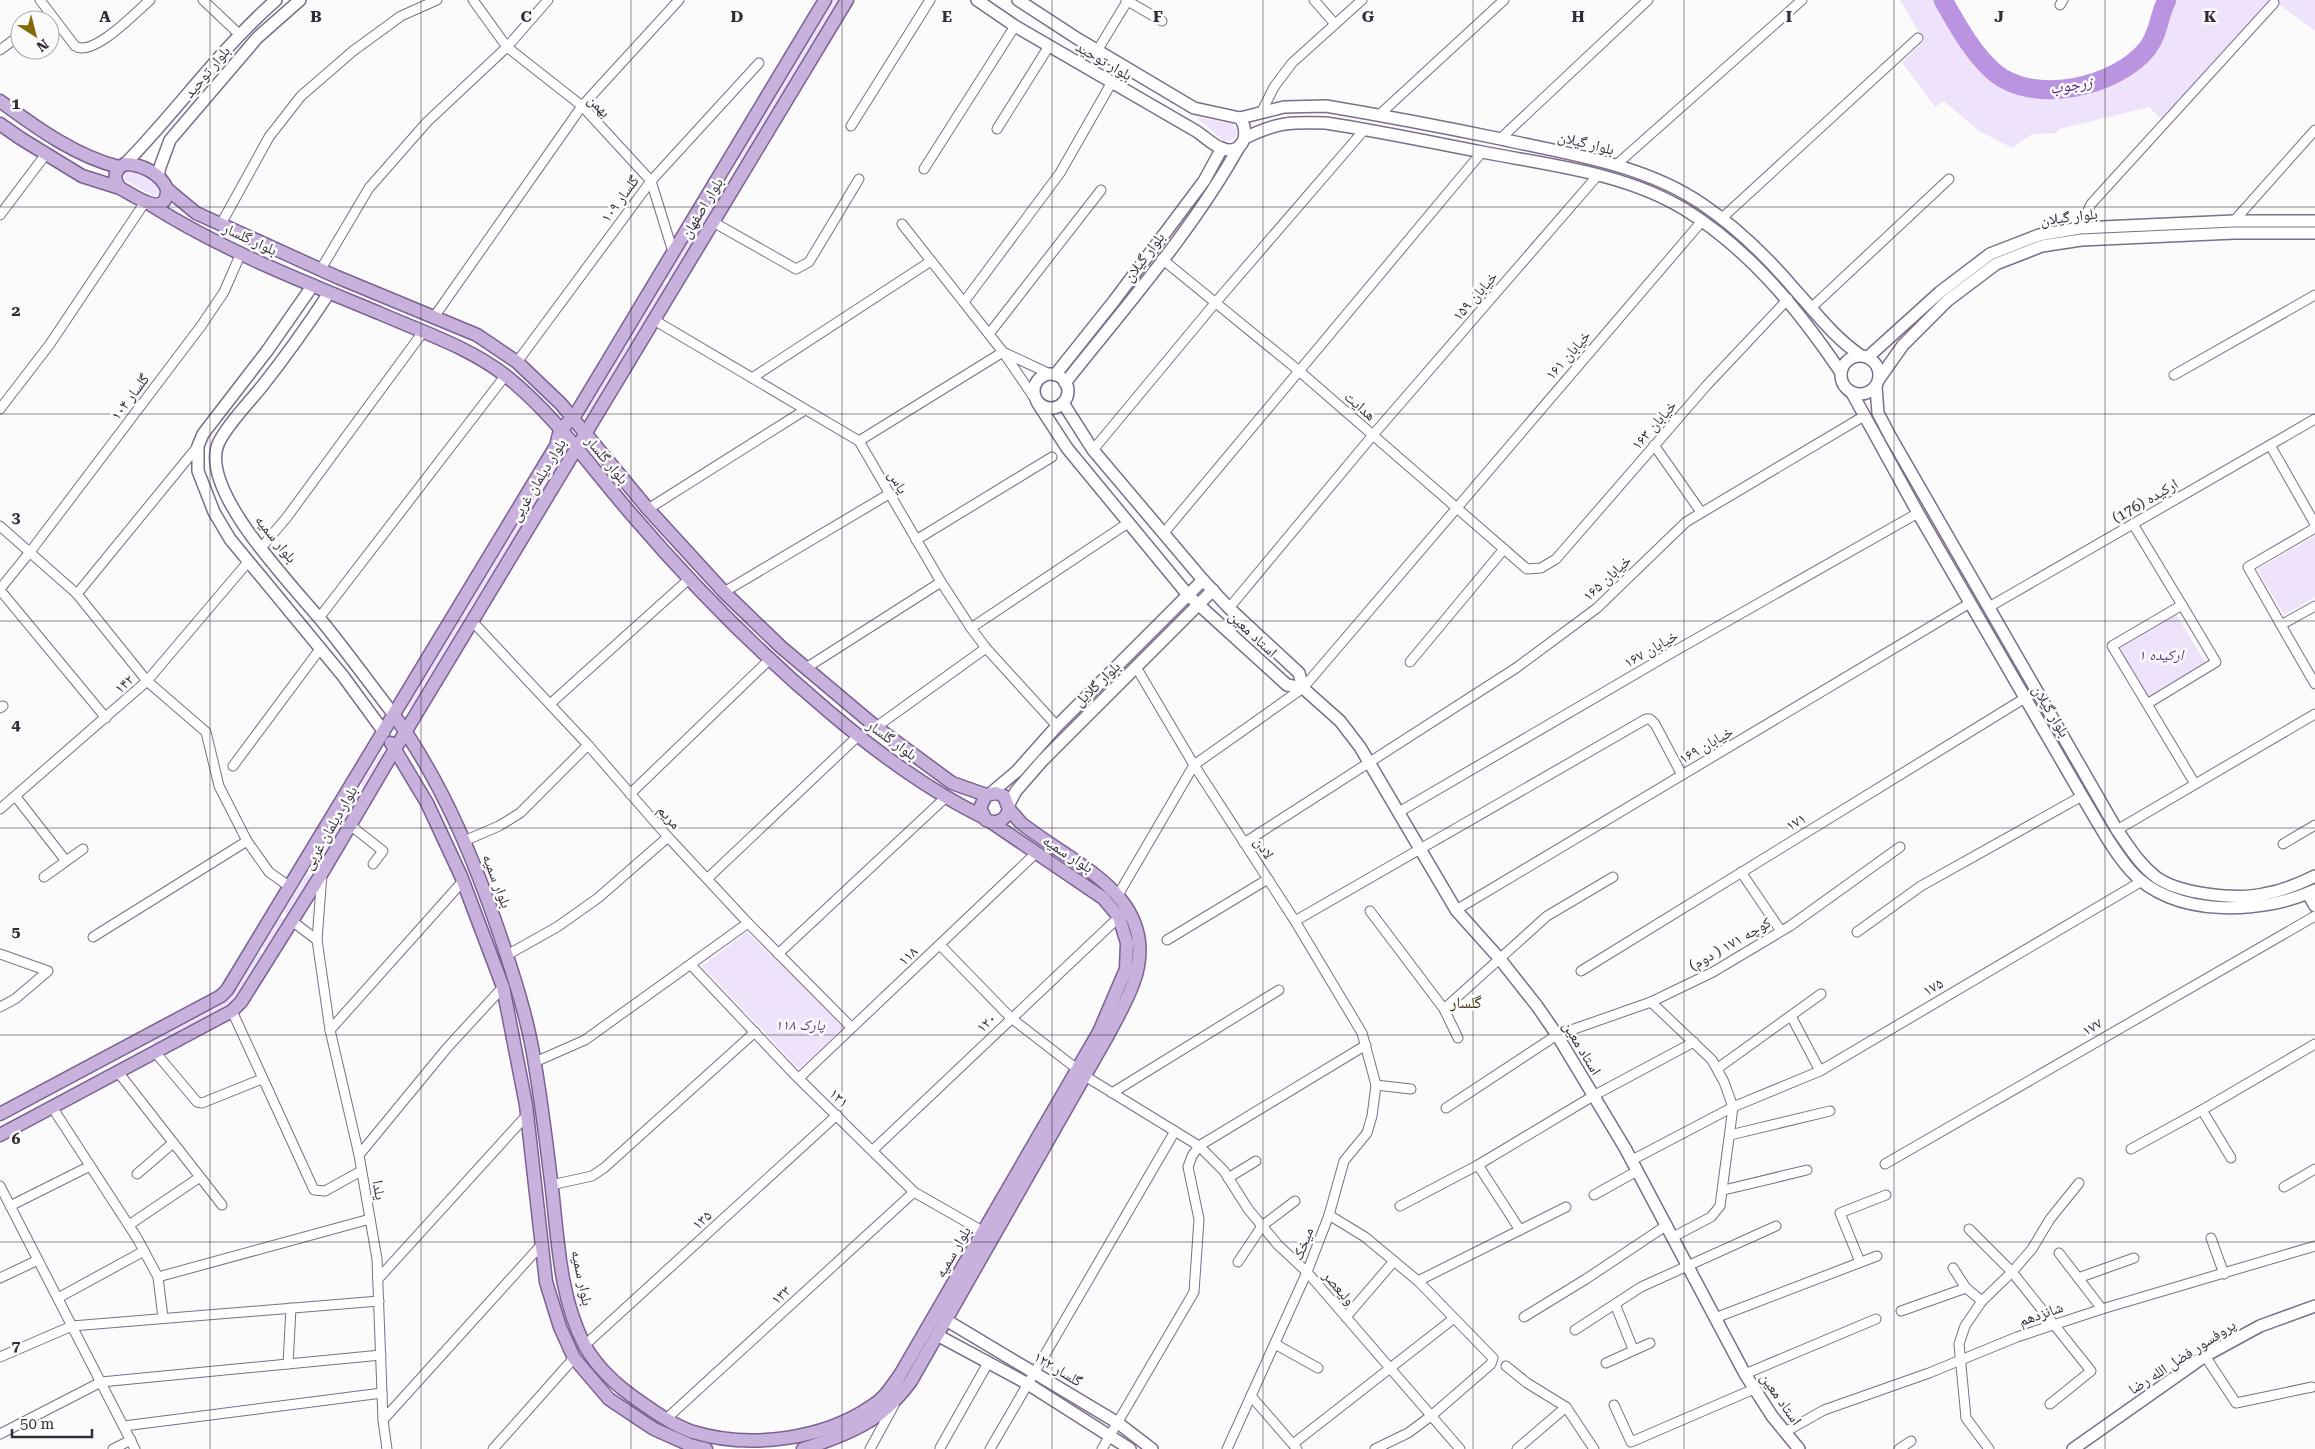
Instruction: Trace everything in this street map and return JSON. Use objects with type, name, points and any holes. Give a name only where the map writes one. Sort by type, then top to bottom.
[{"type":"main road","name":"بلوار توحید","points":[[122,165],[157,130],[239,34],[276,0]]},
{"type":"main road","name":"بلوار توحید","points":[[158,177],[170,140],[251,44],[300,0]]},
{"type":"main road","name":"بلوار اصفهان","points":[[574,418],[826,0]]},
{"type":"main road","name":"بلوار اصفهان","points":[[586,432],[847,0]]},
{"type":"main road","name":"بلوار توحید","points":[[977,0],[1015,26],[1220,147]]},
{"type":"main road","name":"بلوار توحید","points":[[1018,0],[1097,51],[1194,108],[1220,114],[1232,114],[1240,118]]},
{"type":"main road","points":[[239,34],[251,44]]},
{"type":"main road","points":[[0,101],[30,123],[85,156],[122,165],[139,166],[158,177]]},
{"type":"main road","name":"بلوار گیلان","points":[[1240,118],[1284,107],[1326,106],[1578,154],[1616,165],[1657,181],[1690,197],[1721,219],[1758,251],[1812,308],[1840,341],[1864,356],[1940,292],[1990,254],[2040,235],[2080,228],[2234,221],[2315,221]]},
{"type":"main road","points":[[1220,147],[1234,148],[1243,142],[1245,125],[1240,118]]},
{"type":"main road","name":"بلوار گیلان","points":[[1065,383],[1162,259],[1223,176],[1243,142],[1264,129],[1288,122],[1326,123],[1365,129],[1568,167],[1598,175],[1655,195],[1702,221],[1743,255],[1788,299],[1840,371]]},
{"type":"main road","points":[[2,127],[82,176],[120,188]]},
{"type":"main road","name":"بلوار گیلان","points":[[1052,375],[1114,301],[1204,181],[1220,147]]},
{"type":"main road","points":[[120,188],[115,178],[122,165]]},
{"type":"main road","points":[[723,170],[722,177],[726,183],[733,184],[738,180]]},
{"type":"main road","name":"بلوار گلسار","points":[[158,177],[167,190],[196,212],[338,277],[477,335],[518,362],[550,391],[648,509],[724,592],[806,668],[876,727],[952,783],[989,794]]},
{"type":"main road","name":"بلوار گلسار","points":[[120,188],[188,229],[329,293],[468,351],[505,376],[538,404],[689,579],[769,660],[858,736],[946,798],[987,819]]},
{"type":"main road","points":[[148,204],[160,204],[164,201],[167,190]]},
{"type":"main road","name":"بلوار گیلان","points":[[2315,233],[2234,233],[2091,240],[2042,246],[1996,264],[1947,301],[1903,345],[1878,383],[1878,413],[2117,830],[2139,862],[2158,878],[2186,890],[2223,896],[2263,894],[2315,876]]},
{"type":"main road","points":[[321,269],[267,351],[210,423],[198,446],[198,471],[205,490],[230,539],[306,630],[395,749],[427,803],[463,881],[503,987],[527,1115],[546,1282],[560,1327],[574,1358],[609,1399],[654,1429],[690,1445],[706,1449]]},
{"type":"main road","points":[[329,293],[338,277]]},
{"type":"main road","name":"بلوار سمیه","points":[[329,293],[281,362],[224,434],[216,450],[216,467],[230,504],[245,529],[319,618],[394,715],[443,794],[491,909],[516,982],[535,1062],[564,1280],[574,1320],[585,1345],[597,1363],[619,1387],[666,1419],[694,1433],[733,1442],[788,1440],[841,1423],[873,1406],[887,1392],[932,1332],[1081,1073],[1126,999],[1136,977],[1140,958],[1140,939],[1134,921],[1118,895],[1093,873],[1032,832],[1009,807]]},
{"type":"main road","points":[[1864,356],[1875,362],[1879,370],[1878,383],[1869,392],[1860,395],[1852,393],[1845,388],[1841,380],[1840,371],[1844,363],[1851,357],[1864,356]]},
{"type":"main road","points":[[1036,400],[1041,406],[1052,408],[1063,403],[1067,397],[1065,383],[1052,375],[1045,376],[1036,382],[1034,388],[1036,400],[1067,448],[1188,594]]},
{"type":"main road","name":"بلوار گیلان","points":[[1852,393],[1970,604],[2106,836],[2130,870],[2142,881],[2179,900],[2222,909],[2265,906],[2297,899],[2311,892]]},
{"type":"main road","points":[[1063,403],[1093,450],[1203,580]]},
{"type":"main road","name":"بلوار دیلمان غربی","points":[[0,1114],[221,996],[232,983],[556,446],[560,430],[574,418]]},
{"type":"main road","name":"بلوار دیلمان غربی","points":[[0,1135],[232,1011],[245,997],[322,873],[586,432]]},
{"type":"main road","points":[[248,562],[261,548]]},
{"type":"main road","name":"استاد معین","points":[[1203,580],[1229,608],[1299,673],[1303,688]]},
{"type":"main road","name":"بلوار گلایل","points":[[989,794],[1017,771],[1057,726],[1203,580]]},
{"type":"main road","name":"بلوار گلایل","points":[[1009,807],[1012,796],[1026,778],[1104,697],[1213,590]]},
{"type":"main road","name":"استاد معین","points":[[1188,594],[1287,685],[1303,688],[1340,721],[1399,812],[1418,849],[1456,910],[1499,958],[1557,1035],[1667,1225],[1745,1374],[1785,1432],[1793,1448]]},
{"type":"main road","points":[[306,630],[319,618]]},
{"type":"main road","points":[[989,794],[1000,794],[1009,807],[1005,818],[996,822],[987,819],[980,803],[989,794]]},
{"type":"main road","name":"بلوار سمیه","points":[[987,819],[1103,898],[1119,917],[1127,943],[1126,969],[1081,1073]]},
{"type":"main road","points":[[305,863],[322,873]]},
{"type":"main road","points":[[2311,892],[2315,906]]},
{"type":"main road","points":[[493,961],[507,955]]},
{"type":"main road","points":[[527,1115],[542,1112]]},
{"type":"main road","name":"بلوار سمیه","points":[[941,1317],[984,1232],[1019,1182]]},
{"type":"main road","points":[[543,1243],[558,1240]]},
{"type":"main road","name":"پروفسور فضل الله رضا","points":[[2072,1449],[2205,1356],[2260,1326],[2315,1306]]},
{"type":"main road","name":"گلسار ۱۲۲","points":[[941,1317],[1118,1423],[1152,1449]]},
{"type":"main road","name":"بلوار سمیه","points":[[803,1449],[879,1417],[897,1400],[911,1381],[932,1332]]},
{"type":"main road","name":"گلسار ۱۲۲","points":[[932,1332],[1028,1384],[1130,1449]]},
{"type":"street","points":[[60,27],[75,46],[84,49],[99,44],[150,0]]},
{"type":"street","points":[[203,0],[239,34]]},
{"type":"street","points":[[222,224],[269,137],[301,96],[353,51],[401,16],[437,0]]},
{"type":"street","name":"بهمن","points":[[473,0],[507,47],[582,106],[650,181],[673,252]]},
{"type":"street","points":[[321,269],[369,188],[426,122],[507,47],[548,0]]},
{"type":"street","points":[[434,317],[582,106],[679,0]]},
{"type":"street","points":[[851,126],[930,0]]},
{"type":"street","points":[[1097,51],[1127,0],[1162,21]]},
{"type":"street","points":[[1314,0],[1336,24]]},
{"type":"street","points":[[1261,113],[1274,87],[1292,63],[1362,0]]},
{"type":"street","points":[[1379,115],[1504,0]]},
{"type":"street","points":[[1500,139],[1648,0]]},
{"type":"street","points":[[1616,165],[1802,0]]},
{"type":"street","points":[[2080,228],[2091,204],[2274,3]]},
{"type":"street","points":[[924,169],[1015,26]]},
{"type":"street","points":[[1721,219],[1918,38]]},
{"type":"street","points":[[997,129],[1049,46]]},
{"type":"street","name":"گلسار ۱۰۹","points":[[518,362],[650,181],[758,63]]},
{"type":"street","points":[[964,302],[1060,174],[1112,82]]},
{"type":"street","points":[[1093,450],[1216,302],[1365,129]]},
{"type":"street","points":[[2234,221],[2315,130]]},
{"type":"street","points":[[1163,534],[1482,152]]},
{"type":"street","points":[[0,215],[46,154]]},
{"type":"street","name":"خیابان ۱۵۹","points":[[1229,608],[1373,435],[1598,175]]},
{"type":"street","points":[[713,222],[796,269],[803,267],[809,262],[860,178]]},
{"type":"street","points":[[1812,308],[1948,179]]},
{"type":"street","points":[[989,334],[1101,190]]},
{"type":"street","points":[[0,409],[50,344],[148,204]]},
{"type":"street","name":"خیابان ۱۶۱","points":[[1194,765],[1303,688],[1702,221]]},
{"type":"street","points":[[902,224],[1003,352],[1036,400]]},
{"type":"street","name":"گلسار ۱۰۴","points":[[0,589],[201,326],[224,292],[241,253]]},
{"type":"street","name":"هدایت","points":[[1162,259],[1298,370],[1527,568],[1541,568]]},
{"type":"street","points":[[752,378],[931,261]]},
{"type":"street","points":[[2174,375],[2315,295]]},
{"type":"street","name":"خیابان ۱۶۳","points":[[1541,568],[1556,559],[1707,385],[1788,299]]},
{"type":"street","points":[[654,320],[859,441],[1003,352]]},
{"type":"street","points":[[261,548],[287,517],[423,332]]},
{"type":"street","points":[[1003,352],[1052,375]]},
{"type":"street","points":[[319,618],[505,376]]},
{"type":"street","points":[[648,509],[805,410]]},
{"type":"street","name":"خیابان ۱۶۵","points":[[1244,843],[1516,668],[1597,608],[1686,522],[1864,416]]},
{"type":"street","name":"ارکیده (176)","points":[[1989,607],[2315,419]]},
{"type":"street","name":"یاس","points":[[859,441],[940,582],[971,628],[986,648],[1057,726]]},
{"type":"street","points":[[1654,445],[1701,512]]},
{"type":"street","points":[[2270,445],[2315,524]]},
{"type":"street","points":[[77,594],[198,446]]},
{"type":"street","points":[[916,540],[1052,457]]},
{"type":"street","points":[[724,592],[889,494]]},
{"type":"street","name":"خیابان ۱۶۷","points":[[1399,812],[1673,652],[1918,513]]},
{"type":"street","points":[[971,628],[1128,523]]},
{"type":"street","points":[[2133,524],[2216,662],[2147,704]]},
{"type":"street","points":[[0,526],[77,594],[147,682],[206,732],[219,786],[247,841],[270,872],[290,887]]},
{"type":"street","points":[[2315,528],[2248,567],[2315,684]]},
{"type":"street","points":[[1410,662],[1504,549]]},
{"type":"street","name":"۱۴۲","points":[[0,809],[147,682],[248,562]]},
{"type":"street","points":[[550,704],[689,579]]},
{"type":"street","points":[[806,668],[940,582]]},
{"type":"street","points":[[0,589],[106,718]]},
{"type":"street","name":"خیابان ۱۶۹","points":[[1456,910],[1970,604]]},
{"type":"street","points":[[2182,605],[2112,646],[2195,784]]},
{"type":"street","points":[[2281,625],[2315,606]]},
{"type":"street","name":"مریم","points":[[472,621],[588,745],[668,837],[748,923],[851,1027]]},
{"type":"street","points":[[876,727],[986,648]]},
{"type":"street","points":[[233,766],[320,649]]},
{"type":"street","points":[[630,794],[769,660]]},
{"type":"street","name":"لادن","points":[[1136,667],[1194,765],[1295,921],[1362,1033],[1366,1045]]},
{"type":"street","name":"۱۷۱","points":[[1581,970],[2025,698]]},
{"type":"street","points":[[2117,830],[2315,714]]},
{"type":"street","points":[[1295,921],[1646,720],[1650,719],[1655,724],[1682,775]]},
{"type":"street","points":[[708,878],[858,736]]},
{"type":"street","points":[[464,841],[499,826],[520,813],[588,745]]},
{"type":"street","points":[[1118,895],[1194,765]]},
{"type":"street","points":[[1857,932],[1921,886],[2082,796]]},
{"type":"street","points":[[16,797],[66,861]]},
{"type":"street","points":[[778,954],[946,798]]},
{"type":"street","points":[[350,825],[383,851],[373,864]]},
{"type":"street","points":[[2282,844],[2315,825]]},
{"type":"street","points":[[507,955],[557,927],[598,898],[668,837]]},
{"type":"street","points":[[93,937],[247,841]]},
{"type":"street","name":"کوچه ۱۷۱ ( دوم)","points":[[1446,1108],[1557,1035],[1652,1002],[1713,972],[1781,931],[1900,847]]},
{"type":"street","points":[[44,877],[82,849]]},
{"type":"street","name":"۱۱۸","points":[[798,1078],[1036,853]]},
{"type":"street","points":[[1741,872],[1781,931]]},
{"type":"street","name":"یلدا","points":[[322,873],[317,940],[330,1030],[359,1155],[377,1259],[383,1420],[386,1449]]},
{"type":"street","points":[[1444,1009],[1548,916],[1612,877]]},
{"type":"street","points":[[1167,940],[1268,879]]},
{"type":"street","points":[[330,1030],[463,881]]},
{"type":"street","name":"۱۷۵","points":[[1594,1195],[1634,1166],[1733,1108],[1820,1071],[2142,881]]},
{"type":"street","points":[[1370,911],[1444,1009],[1458,1038]]},
{"type":"street","name":"۱۷۷","points":[[1885,1164],[2315,916]]},
{"type":"street","name":"۱۲۰","points":[[873,1150],[1119,917]]},
{"type":"street","points":[[292,921],[317,940]]},
{"type":"street","points":[[535,1062],[585,1040],[748,923]]},
{"type":"street","name":"ولیعصر","points":[[940,945],[1011,1018],[1081,1073],[1199,1146],[1228,1178],[1248,1209],[1262,1226],[1307,1272],[1460,1449]]},
{"type":"street","points":[[0,954],[48,971],[15,999],[0,1007]]},
{"type":"street","name":"۱۳۱","points":[[692,965],[798,1078],[914,1192],[984,1232]]},
{"type":"street","points":[[359,1155],[447,1048],[503,987]]},
{"type":"street","points":[[1112,1093],[1279,990]]},
{"type":"street","points":[[1718,1068],[1821,994]]},
{"type":"street","points":[[1652,1002],[1718,1068],[1733,1108],[1724,1190],[1720,1206],[1711,1217],[1673,1237]]},
{"type":"street","points":[[232,1011],[314,1190],[325,1191],[361,1171]]},
{"type":"street","points":[[1791,1016],[1820,1071]]},
{"type":"street","points":[[551,1185],[592,1176],[604,1168],[754,1032]]},
{"type":"street","points":[[1400,1206],[1478,1165],[1593,1096],[1694,1042]]},
{"type":"street","points":[[2131,1149],[2315,1044]]},
{"type":"street","points":[[1102,1449],[1194,1292],[1199,1219],[1188,1167],[1192,1156],[1199,1146],[1366,1045]]},
{"type":"street","name":"میخک","points":[[1227,1449],[1307,1272],[1329,1215],[1344,1161],[1366,1133],[1372,1116],[1376,1085],[1366,1045]]},
{"type":"street","points":[[155,1052],[197,1102],[202,1103],[262,1079]]},
{"type":"street","points":[[118,1072],[222,1205]]},
{"type":"street","points":[[1376,1085],[1411,1090]]},
{"type":"street","points":[[52,1107],[129,1225],[158,1277],[163,1318]]},
{"type":"street","points":[[2202,1110],[2232,1158]]},
{"type":"street","points":[[1730,1135],[1830,1111]]},
{"type":"street","points":[[378,1279],[527,1115]]},
{"type":"street","name":"۱۳۵","points":[[585,1345],[837,1115]]},
{"type":"street","points":[[990,1449],[1175,1131]]},
{"type":"street","points":[[137,1174],[173,1143]]},
{"type":"street","points":[[1228,1178],[1256,1161]]},
{"type":"street","points":[[1478,1165],[1520,1230]]},
{"type":"street","points":[[10,1206],[90,1166]]},
{"type":"street","points":[[2284,1187],[2315,1169]]},
{"type":"street","points":[[1724,1190],[1807,1170]]},
{"type":"street","points":[[129,1225],[200,1177]]},
{"type":"street","points":[[1989,1449],[1966,1418],[1958,1344],[1965,1326],[1982,1301],[2012,1272],[2032,1249],[2050,1219],[2079,1183]]},
{"type":"street","points":[[0,1186],[3,1197],[10,1206],[135,1449]]},
{"type":"street","name":"۱۳۳","points":[[666,1419],[914,1192]]},
{"type":"street","points":[[1860,1262],[1840,1212],[1886,1195]]},
{"type":"street","points":[[1238,1262],[1262,1226],[1296,1201]]},
{"type":"street","points":[[1418,1281],[1566,1207]]},
{"type":"street","points":[[1329,1215],[1365,1237],[1418,1281],[1493,1358],[1491,1364],[1431,1416],[1408,1433],[1375,1449]]},
{"type":"street","points":[[158,1277],[370,1218]]},
{"type":"street","points":[[1524,1316],[1586,1279],[1667,1225]]},
{"type":"street","points":[[1575,1330],[1640,1288],[1776,1226]]},
{"type":"street","points":[[1969,1229],[2012,1272],[2091,1371],[2050,1404]]},
{"type":"street","points":[[2211,1238],[2224,1274]]},
{"type":"street","points":[[383,1420],[543,1243]]},
{"type":"street","name":"شانزدهم","points":[[1785,1432],[1824,1410],[2054,1324],[2102,1308],[2315,1246]]},
{"type":"street","points":[[58,1298],[144,1251]]},
{"type":"street","points":[[2059,1253],[2102,1308]]},
{"type":"street","points":[[1715,1318],[1877,1256]]},
{"type":"street","points":[[2078,1278],[2134,1258]]},
{"type":"street","points":[[0,1278],[38,1260]]},
{"type":"street","points":[[1346,1317],[1394,1262]]},
{"type":"street","points":[[1953,1268],[1966,1288],[1982,1301]]},
{"type":"street","points":[[1901,1311],[1966,1288]]},
{"type":"street","points":[[0,1357],[72,1326],[379,1301]]},
{"type":"street","points":[[1615,1304],[1633,1349]]},
{"type":"street","points":[[288,1364],[291,1308]]},
{"type":"street","points":[[1251,1396],[1295,1446],[1453,1319]]},
{"type":"street","points":[[1745,1374],[1876,1319]]},
{"type":"street","points":[[1606,1362],[1650,1343]]},
{"type":"street","points":[[1275,1344],[1318,1368]]},
{"type":"street","points":[[0,1434],[101,1382],[381,1355]]},
{"type":"street","points":[[2205,1356],[2236,1403],[2312,1387]]},
{"type":"street","points":[[493,1449],[574,1358]]},
{"type":"street","points":[[940,1448],[988,1363]]},
{"type":"street","points":[[1506,1366],[1566,1407],[1594,1449]]},
{"type":"street","points":[[1614,1405],[1631,1442],[1754,1389]]},
{"type":"street","points":[[124,1426],[382,1393]]},
{"type":"street","points":[[870,1449],[897,1400]]},
{"type":"street","points":[[1517,1449],[1566,1407]]},
{"type":"street","points":[[113,1449],[131,1440]]},
{"type":"street","points":[[1899,1449],[1911,1441]]},
{"type":"green space","points":[[827,0],[843,0],[743,162],[736,158]]},
{"type":"green space","points":[[1900,0],[1933,0],[1963,47],[1985,71],[2003,83],[2023,91],[2045,94],[2067,93],[2089,88],[2110,80],[2128,69],[2155,42],[2178,0],[2271,0],[2162,120],[2149,107],[2060,129],[2056,133],[2032,134],[2012,148],[1979,131],[1944,101],[1935,107],[1902,62],[1924,41]]},
{"type":"green space","points":[[2273,0],[2315,0],[2315,31]]},
{"type":"green space","points":[[1196,117],[1233,124],[1237,134],[1233,140],[1224,141]]},
{"type":"green space","points":[[128,170],[141,174],[152,181],[159,187],[159,194],[154,196],[125,180],[124,174]]},
{"type":"green space","points":[[716,189],[725,192],[674,282],[663,276]]},
{"type":"green space","points":[[660,281],[671,288],[591,414],[584,410]]},
{"type":"green space","points":[[557,456],[565,458],[414,708],[408,708],[406,706]]},
{"type":"green space","points":[[2315,536],[2315,597],[2284,615],[2257,569]]},
{"type":"green space","name":"ارکیده ۱","points":[[2176,614],[2205,662],[2147,697],[2118,648]]},
{"type":"green space","points":[[381,753],[385,755],[364,788],[361,783]]},
{"type":"green space","points":[[358,790],[362,792],[344,824],[341,825],[339,820]]},
{"type":"green space","points":[[336,826],[340,830],[320,863],[316,865],[314,860]]},
{"type":"green space","points":[[307,874],[310,875],[311,879],[289,914],[286,915],[284,910]]},
{"type":"green space","points":[[280,917],[284,918],[284,922],[264,951],[262,946]]},
{"type":"green space","name":"پارک ۱۱۸","points":[[747,932],[845,1026],[799,1069],[702,966]]},
{"type":"green space","points":[[259,952],[263,955],[239,996],[232,1003],[157,1043],[153,1043],[154,1038],[232,996]]},
{"type":"waterway","name":"زرجوب","points":[[1943,0],[1972,47],[1994,72],[2011,82],[2030,88],[2052,90],[2074,88],[2096,82],[2116,73],[2133,62],[2151,43],[2167,0]]},
{"type":"district","name":"گلسار","points":[[1466,1002]]}]
